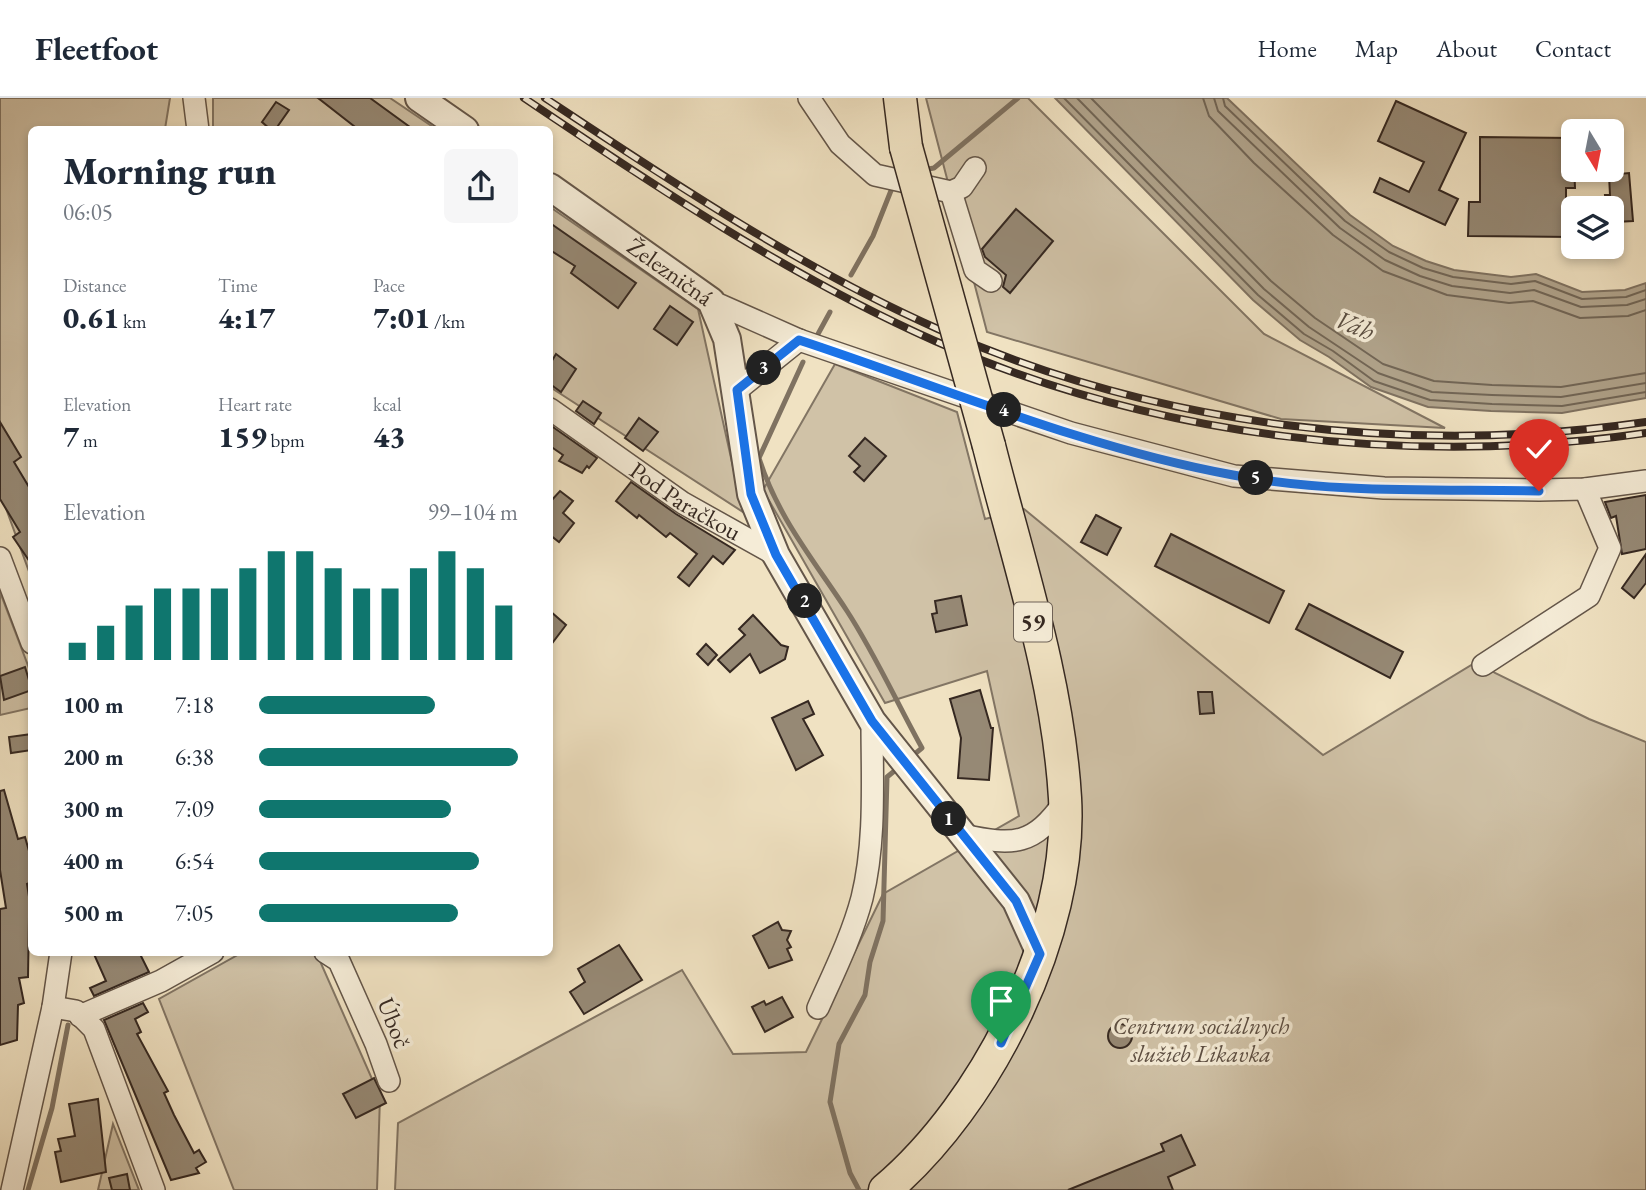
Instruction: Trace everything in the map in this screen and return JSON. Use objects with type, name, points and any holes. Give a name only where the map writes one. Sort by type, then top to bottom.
[{"type":"main road","name":"59","points":[[886,1190],[911,1168],[959,1113],[1001,1043],[1040,954],[1056,887],[1065,801],[1053,702],[989,446],[906,147],[897,103]]},
{"type":"street","points":[[194,98],[198,126]]},
{"type":"street","points":[[419,98],[459,126]]},
{"type":"street","points":[[809,98],[840,144],[874,175],[951,192],[962,187],[975,168]]},
{"type":"street","name":"Železničná","points":[[553,189],[711,301],[727,339],[751,494],[776,555]]},
{"type":"street","points":[[951,192],[975,270],[991,281]]},
{"type":"street","points":[[711,301],[799,340],[1102,443],[1234,476],[1384,488],[1585,489],[1646,481]]},
{"type":"street","points":[[737,390],[799,340]]},
{"type":"street","name":"Pod Paračkou","points":[[553,411],[683,503],[776,555]]},
{"type":"street","points":[[1483,665],[1589,596],[1610,548],[1585,489]]},
{"type":"street","points":[[776,555],[872,721],[1016,901],[1040,954]]},
{"type":"street","points":[[0,558],[28,632]]},
{"type":"street","points":[[818,1008],[847,942],[862,897],[872,820],[872,721]]},
{"type":"street","points":[[962,835],[998,842],[1027,838],[1048,825],[1065,801]]},
{"type":"street","points":[[12,1190],[53,1007],[60,956]]},
{"type":"street","points":[[80,1016],[161,981],[206,956]]},
{"type":"street","name":"Úboč","points":[[331,956],[339,961],[376,1044],[389,1081]]},
{"type":"street","points":[[53,1007],[76,1011],[94,1029],[154,1190]]},
{"type":"green space","points":[[0,98],[170,98],[165,126],[28,126],[28,569],[0,492]]},
{"type":"green space","points":[[213,98],[390,98],[432,126],[213,126]]},
{"type":"green space","points":[[926,98],[1028,98],[1264,334],[1445,428],[1281,419],[987,332]]},
{"type":"green space","points":[[553,209],[698,309],[743,512],[553,389]]},
{"type":"green space","name":"Centrum sociálnych služieb Likavka","points":[[835,364],[957,412],[985,519],[1024,509],[1323,755],[1478,661],[1495,673],[1589,719],[1646,742],[1646,1190],[395,1190],[398,1123],[682,970],[733,1054],[806,1052],[883,894],[1019,816],[987,671],[885,703],[763,490]]},
{"type":"green space","points":[[0,592],[28,666],[28,709],[0,715]]},
{"type":"green space","points":[[236,956],[318,956],[380,1097],[377,1190],[234,1190],[159,999]]},
{"type":"green space","points":[[113,1124],[139,1190],[98,1190]]},
{"type":"water","name":"Váh","points":[[1055,98],[1227,98],[1350,215],[1393,246],[1426,261],[1454,270],[1511,277],[1536,274],[1582,292],[1625,290],[1646,283],[1646,398],[1562,413],[1491,411],[1428,407],[1371,387],[1300,340],[1253,300]]},
{"type":"building","points":[[318,98],[370,98],[408,126],[354,126]]},
{"type":"building","points":[[1396,101],[1466,133],[1439,190],[1458,199],[1445,225],[1374,192],[1380,178],[1409,192],[1424,162],[1378,141]]},
{"type":"building","points":[[276,102],[289,110],[278,126],[266,126],[262,122]]},
{"type":"building","points":[[1480,137],[1561,138],[1561,182],[1575,182],[1575,188],[1566,188],[1566,196],[1561,196],[1561,237],[1468,236],[1469,202],[1480,202]]},
{"type":"building","points":[[1629,173],[1633,221],[1624,222],[1624,196],[1605,196],[1610,195],[1609,182],[1624,182],[1624,174]]},
{"type":"building","points":[[1016,209],[1053,241],[1010,293],[1003,287],[1006,275],[985,257],[982,249]]},
{"type":"building","points":[[553,225],[636,283],[618,308],[571,273],[575,266],[553,252]]},
{"type":"building","points":[[670,306],[693,322],[677,345],[654,329]]},
{"type":"building","points":[[556,354],[576,369],[561,392],[553,386],[553,359]]},
{"type":"building","points":[[583,401],[601,413],[594,424],[576,411]]},
{"type":"building","points":[[639,418],[658,432],[643,451],[625,438]]},
{"type":"building","points":[[0,422],[21,457],[14,462],[28,485],[28,559],[13,537],[20,532],[0,499]]},
{"type":"building","points":[[553,427],[597,458],[582,473],[559,461],[563,455],[553,448]]},
{"type":"building","points":[[865,438],[886,456],[864,481],[854,472],[860,466],[849,456]]},
{"type":"building","points":[[631,482],[676,514],[735,550],[723,564],[713,556],[689,586],[678,577],[697,554],[670,533],[666,537],[616,501]]},
{"type":"building","points":[[560,491],[573,501],[563,513],[574,523],[559,542],[553,537],[553,499]]},
{"type":"building","points":[[1646,495],[1646,549],[1622,554],[1616,516],[1611,518],[1605,502]]},
{"type":"building","points":[[1096,515],[1121,528],[1107,555],[1081,542]]},
{"type":"building","points":[[1171,534],[1284,591],[1269,623],[1155,566]]},
{"type":"building","points":[[1646,554],[1646,583],[1634,598],[1622,588]]},
{"type":"building","points":[[961,596],[967,625],[936,632],[932,614],[937,613],[935,601]]},
{"type":"building","points":[[1309,604],[1403,652],[1390,678],[1296,629]]},
{"type":"building","points":[[553,614],[566,625],[553,642]]},
{"type":"building","points":[[753,615],[781,645],[788,647],[785,659],[760,673],[750,654],[730,672],[718,660],[745,635],[739,629]]},
{"type":"building","points":[[706,644],[717,655],[708,665],[697,654]]},
{"type":"building","points":[[25,667],[28,691],[4,700],[0,676]]},
{"type":"building","points":[[980,690],[993,728],[989,780],[958,778],[961,738],[950,699]]},
{"type":"building","points":[[1198,692],[1212,692],[1214,713],[1200,714]]},
{"type":"building","points":[[808,701],[814,714],[803,719],[823,755],[796,770],[772,718]]},
{"type":"building","points":[[28,735],[28,751],[11,753],[9,737]]},
{"type":"building","points":[[4,790],[18,839],[25,837],[28,848],[28,956],[28,977],[19,978],[24,1003],[18,1005],[17,1040],[0,1045],[0,909],[6,908],[0,870],[0,791]]},
{"type":"building","points":[[778,922],[782,930],[791,931],[787,940],[791,947],[787,949],[792,960],[769,968],[753,936]]},
{"type":"building","points":[[619,945],[642,980],[584,1014],[570,992],[585,982],[578,969]]},
{"type":"building","points":[[95,956],[141,956],[149,972],[94,996],[90,988],[106,981]]},
{"type":"building","points":[[782,997],[793,1017],[765,1032],[752,1007],[764,1001],[766,1005]]},
{"type":"building","points":[[143,1003],[148,1012],[135,1019],[141,1032],[137,1034],[168,1091],[164,1093],[194,1153],[199,1150],[206,1162],[196,1168],[199,1173],[171,1180],[104,1020]]},
{"type":"building","points":[[1120,1024],[1131,1031],[1132,1036],[1125,1047],[1120,1048],[1109,1041],[1108,1036],[1115,1025]]},
{"type":"building","points":[[374,1078],[386,1103],[356,1118],[343,1094]]},
{"type":"building","points":[[98,1099],[106,1172],[61,1182],[55,1152],[61,1151],[58,1139],[75,1136],[69,1104]]},
{"type":"building","points":[[1181,1135],[1195,1165],[1168,1177],[1173,1190],[1068,1190],[1164,1151],[1161,1144]]},
{"type":"building","points":[[127,1174],[130,1190],[112,1190],[109,1178]]},
{"type":"waterway","points":[[923,170],[934,168],[1018,98]]},
{"type":"waterway","points":[[851,275],[873,236],[894,183]]},
{"type":"waterway","points":[[818,334],[830,312]]},
{"type":"waterway","points":[[803,362],[759,458],[786,519],[857,627],[922,748],[911,757]]},
{"type":"waterway","points":[[859,1190],[850,1173],[830,1102],[839,1044],[865,995],[870,962],[883,921],[887,777],[898,768]]},
{"type":"waterway","points":[[28,1190],[52,1108],[68,1025]]},
{"type":"railway","points":[[524,98],[724,228],[881,316],[935,341],[1019,374],[1106,401],[1194,422],[1284,436],[1375,444],[1466,447],[1556,443],[1646,433]]},
{"type":"railway","points":[[545,98],[737,222],[886,305],[1022,363],[1108,390],[1196,410],[1286,425],[1376,433],[1467,436],[1557,432],[1646,422]]},
{"type":"route","points":[[1001,1043],[1040,954],[1016,901],[987,861],[903,764],[872,721],[776,555],[751,494],[737,390],[799,340],[1102,443],[1234,476],[1384,488],[1539,491]]}]
